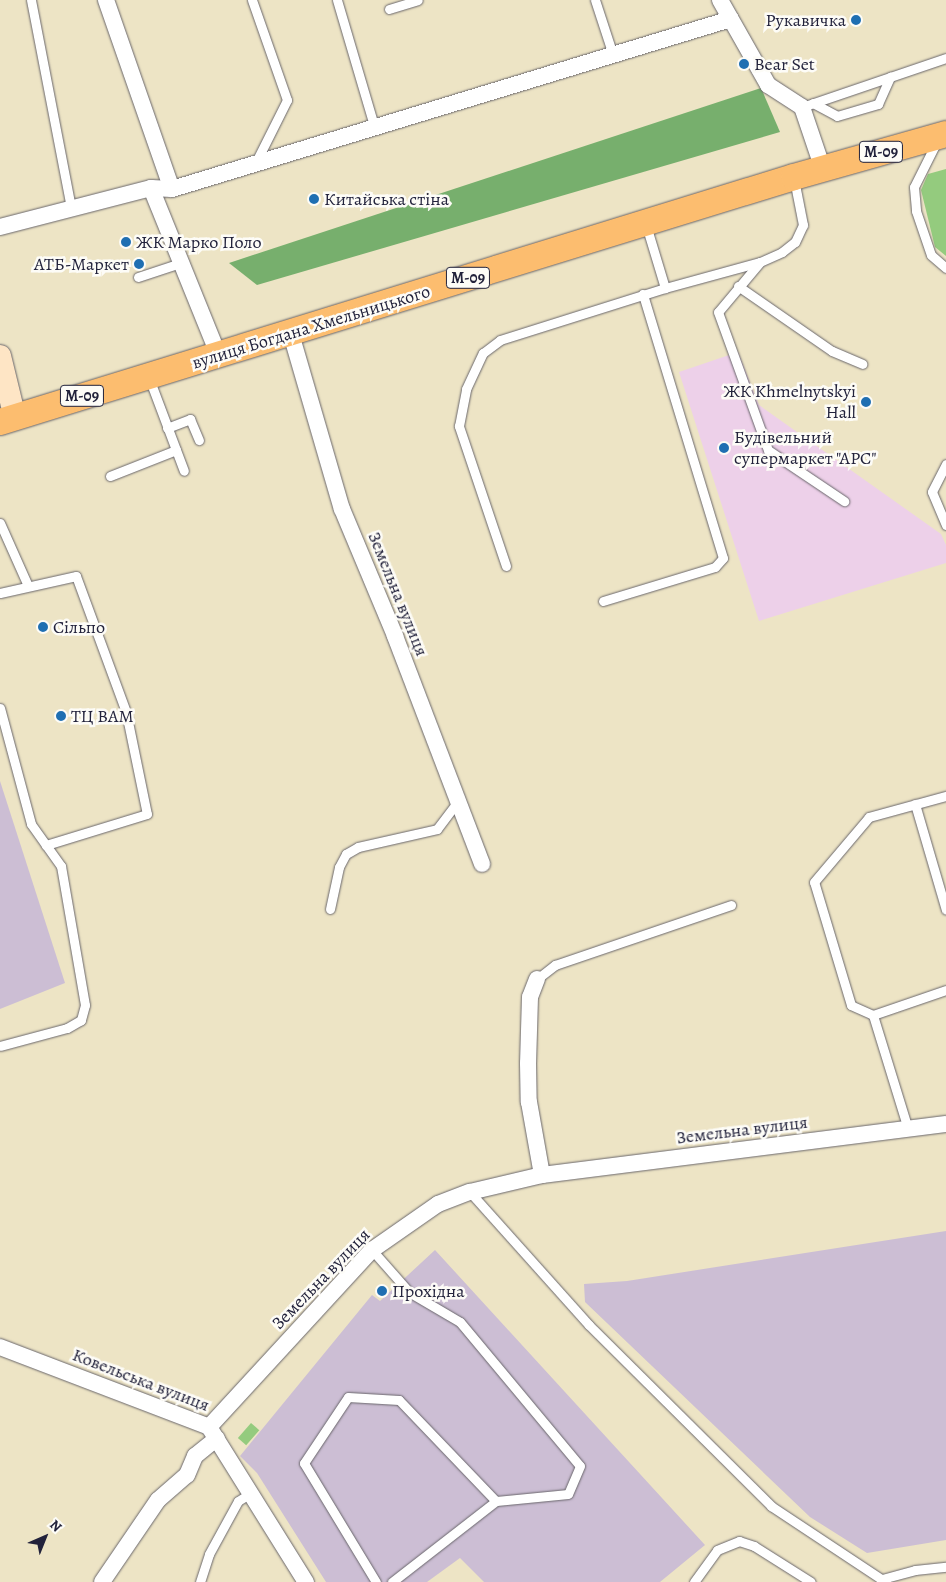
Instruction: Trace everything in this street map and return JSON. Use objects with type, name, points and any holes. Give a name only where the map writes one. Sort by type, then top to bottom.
[{"type":"main road","name":"вулиця Богдана Хмельницького","points":[[7,420],[148,375],[291,334],[646,222],[942,135]]},
{"type":"main road","points":[[0,356],[7,420]]},
{"type":"street","points":[[106,0],[172,190]]},
{"type":"street","points":[[720,0],[768,85],[808,105],[823,169]]},
{"type":"street","points":[[0,227],[151,188],[172,190],[731,19]]},
{"type":"street","points":[[151,188],[183,262],[219,356]]},
{"type":"street","name":"Земельна вулиця","points":[[291,334],[342,509],[395,636],[482,864]]},
{"type":"street","points":[[538,979],[530,997],[528,1063],[529,1102],[542,1175]]},
{"type":"street","name":"Земельна вулиця","points":[[102,1582],[158,1500],[187,1475],[195,1456],[213,1433],[372,1250],[438,1204],[470,1192],[542,1175],[946,1124]]},
{"type":"street","name":"Ковельська вулиця","points":[[0,1347],[213,1433],[306,1582]]},
{"type":"lane","points":[[31,0],[72,208]]},
{"type":"lane","points":[[252,0],[287,100],[254,165]]},
{"type":"lane","points":[[337,0],[375,128]]},
{"type":"lane","points":[[389,9],[418,0]]},
{"type":"lane","points":[[595,0],[613,55]]},
{"type":"lane","points":[[808,105],[946,58]]},
{"type":"lane","points":[[808,105],[837,116],[878,104],[890,77]]},
{"type":"lane","points":[[942,135],[914,187],[916,211],[931,255],[946,268]]},
{"type":"lane","points":[[506,566],[459,426],[466,389],[484,353],[500,340],[643,294],[760,262],[795,242],[804,225],[794,177]]},
{"type":"lane","points":[[646,222],[665,288]]},
{"type":"lane","points":[[138,278],[183,262]]},
{"type":"lane","points":[[760,262],[718,312],[768,450],[844,500]]},
{"type":"lane","points":[[738,286],[832,351],[862,364]]},
{"type":"lane","points":[[603,601],[715,566],[723,558],[643,294]]},
{"type":"lane","points":[[148,375],[184,471]]},
{"type":"lane","points":[[168,428],[190,419],[199,440]]},
{"type":"lane","points":[[110,476],[176,450]]},
{"type":"lane","points":[[946,464],[932,492],[946,525]]},
{"type":"lane","points":[[0,522],[28,586]]},
{"type":"lane","points":[[0,593],[76,576],[126,712],[147,814],[46,845]]},
{"type":"lane","points":[[0,708],[31,824],[61,866],[85,1005],[81,1020],[67,1028],[0,1046]]},
{"type":"lane","points":[[946,796],[869,817],[814,882],[852,1005],[873,1014],[946,990]]},
{"type":"lane","points":[[330,909],[339,867],[346,854],[358,847],[437,828],[457,802]]},
{"type":"lane","points":[[915,804],[946,910]]},
{"type":"lane","points":[[538,979],[555,965],[731,905]]},
{"type":"lane","points":[[873,1014],[908,1129]]},
{"type":"lane","points":[[470,1192],[589,1324],[771,1506],[884,1581],[915,1570],[946,1567]]},
{"type":"lane","points":[[372,1250],[409,1292],[460,1322],[580,1466],[568,1494],[496,1501],[392,1582]]},
{"type":"lane","points":[[376,1582],[304,1463],[348,1397],[399,1400],[496,1501]]},
{"type":"lane","points":[[200,1582],[209,1554],[238,1501],[251,1493]]},
{"type":"lane","points":[[694,1582],[717,1550],[739,1542],[754,1546],[811,1582]]},
{"type":"shaded area","name":"Будівельний супермаркет \"АРС\"","points":[[738,352],[759,405],[941,534],[946,545],[946,563],[759,621],[679,372]]},
{"type":"shaded area","points":[[0,781],[65,983],[0,1009]]},
{"type":"shaded area","points":[[946,1231],[946,1540],[867,1553],[810,1517],[585,1302],[584,1284],[627,1281]]},
{"type":"shaded area","points":[[435,1250],[705,1545],[660,1582],[484,1582],[460,1558],[427,1582],[326,1582],[257,1473],[240,1456],[372,1295],[380,1301]]},
{"type":"green space","points":[[761,88],[780,132],[257,285],[229,263]]},
{"type":"green space","points":[[946,169],[946,256],[935,247],[921,190],[928,174]]},
{"type":"green space","points":[[251,1423],[259,1430],[246,1445],[238,1438]]},
{"type":"place","name":"Рукавичка","points":[[856,20]]},
{"type":"place","name":"Bear Set","points":[[744,64]]},
{"type":"place","name":"Китайська стіна","points":[[314,199]]},
{"type":"place","name":"ЖК Марко Поло","points":[[126,242]]},
{"type":"place","name":"АТБ-Маркет","points":[[139,264]]},
{"type":"place","name":"ЖК Khmelnytskyi Hall","points":[[866,402]]},
{"type":"place","name":"Будівельний супермаркет \"АРС\"","points":[[724,448]]},
{"type":"place","name":"Сільпо","points":[[43,627]]},
{"type":"place","name":"ТЦ ВАМ","points":[[61,716]]},
{"type":"place","name":"Прохідна","points":[[382,1291]]}]
